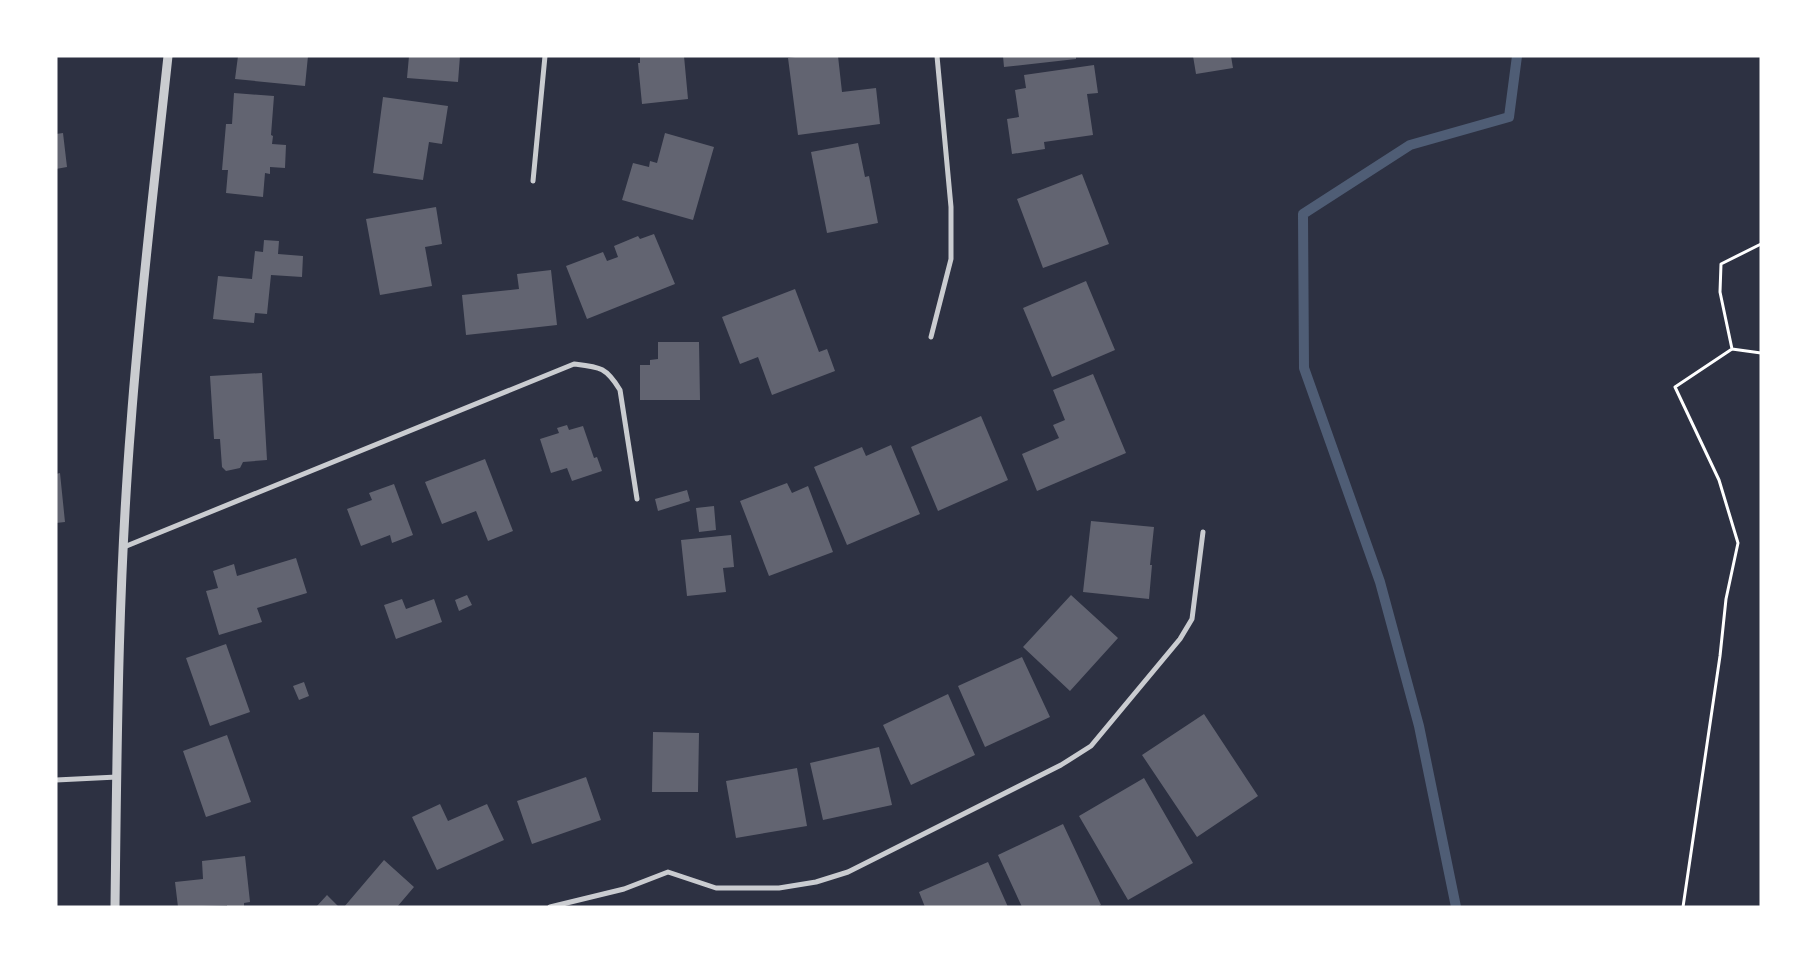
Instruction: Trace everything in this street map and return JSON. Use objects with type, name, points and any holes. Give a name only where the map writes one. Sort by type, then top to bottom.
[{"type":"street","points":[[114,907],[116,776],[124,548],[131,423],[168,56]]},
{"type":"street","points":[[532,181],[545,56]]},
{"type":"street","points":[[931,337],[951,259],[951,206],[937,56]]},
{"type":"street","points":[[124,548],[574,364],[597,367],[611,376],[620,390],[638,499]]},
{"type":"street","points":[[550,907],[624,889],[668,872],[716,888],[779,888],[816,882],[848,872],[1061,766],[1090,746],[1180,639],[1192,619],[1204,532]]},
{"type":"street","points":[[56,780],[116,776]]},
{"type":"path","points":[[1732,349],[1720,292],[1721,264],[1761,244]]},
{"type":"path","points":[[1683,907],[1720,656],[1726,598],[1738,543],[1719,480],[1675,387],[1732,349],[1761,353]]},
{"type":"building","points":[[238,56],[308,56],[305,86],[235,79]]},
{"type":"building","points":[[409,56],[460,56],[458,82],[407,78]]},
{"type":"building","points":[[640,56],[684,56],[688,99],[642,104],[638,63],[640,63]]},
{"type":"building","points":[[838,56],[842,92],[876,88],[880,124],[798,135],[788,58]]},
{"type":"building","points":[[1003,56],[1076,56],[1076,59],[1004,67]]},
{"type":"building","points":[[1193,56],[1231,56],[1233,68],[1196,74]]},
{"type":"building","points":[[1094,65],[1098,93],[1087,94],[1093,135],[1044,142],[1045,149],[1012,154],[1007,119],[1019,117],[1015,90],[1026,88],[1024,75]]},
{"type":"building","points":[[234,93],[274,96],[272,144],[286,145],[285,168],[270,167],[270,174],[265,173],[263,197],[226,193],[228,170],[222,170],[226,124],[232,124]]},
{"type":"building","points":[[383,97],[448,106],[442,144],[429,142],[423,180],[373,173]]},
{"type":"building","points":[[63,133],[67,167],[56,169],[56,134]]},
{"type":"building","points":[[665,133],[714,147],[693,220],[622,200],[633,163],[649,167],[650,161],[657,163]]},
{"type":"building","points":[[858,143],[865,177],[869,176],[878,223],[827,233],[811,152]]},
{"type":"building","points":[[1082,174],[1109,244],[1043,268],[1017,199]]},
{"type":"building","points":[[436,207],[442,244],[425,247],[432,286],[380,295],[366,219]]},
{"type":"building","points":[[654,234],[675,284],[587,319],[566,266],[603,252],[607,261],[618,257],[614,246],[638,236],[640,239]]},
{"type":"building","points":[[264,240],[279,241],[278,254],[303,256],[302,277],[271,275],[267,314],[255,313],[254,323],[213,319],[218,276],[252,279],[255,251],[263,252]]},
{"type":"building","points":[[551,270],[557,325],[466,335],[462,295],[519,289],[517,274]]},
{"type":"building","points":[[1086,281],[1115,350],[1052,377],[1023,308]]},
{"type":"building","points":[[795,289],[819,352],[827,349],[835,371],[772,395],[758,357],[740,364],[722,317]]},
{"type":"building","points":[[658,342],[699,342],[700,400],[640,400],[640,365],[650,365],[650,360],[658,359]]},
{"type":"building","points":[[262,373],[267,460],[243,462],[240,468],[226,471],[222,467],[220,439],[214,439],[210,376]]},
{"type":"building","points":[[1093,374],[1126,453],[1037,491],[1022,454],[1059,438],[1053,425],[1065,420],[1053,390]]},
{"type":"building","points":[[981,416],[1008,480],[938,511],[911,447]]},
{"type":"building","points":[[567,425],[569,430],[583,426],[594,458],[597,457],[602,471],[572,481],[567,468],[551,473],[540,439],[559,433],[557,428]]},
{"type":"building","points":[[891,445],[920,514],[847,545],[814,467],[862,447],[866,456]]},
{"type":"building","points":[[485,459],[513,531],[488,541],[476,511],[442,524],[425,482]]},
{"type":"building","points":[[60,473],[65,522],[56,523],[56,474]]},
{"type":"building","points":[[787,483],[792,493],[808,486],[833,552],[769,576],[740,501]]},
{"type":"building","points":[[394,484],[413,535],[392,543],[390,535],[361,546],[347,509],[372,500],[369,493]]},
{"type":"building","points":[[687,490],[690,501],[658,511],[655,499]]},
{"type":"building","points":[[714,506],[716,530],[699,532],[696,508]]},
{"type":"building","points":[[1091,521],[1154,527],[1149,599],[1083,592]]},
{"type":"building","points":[[731,535],[734,567],[723,568],[726,592],[687,596],[681,540]]},
{"type":"building","points":[[296,558],[307,593],[257,608],[262,622],[219,635],[206,591],[218,588],[213,571],[234,564],[237,576]]},
{"type":"building","points":[[467,595],[472,605],[459,611],[455,600]]},
{"type":"building","points":[[1071,595],[1118,638],[1070,691],[1023,647]]},
{"type":"building","points":[[402,599],[406,609],[434,599],[442,622],[396,639],[384,605]]},
{"type":"building","points":[[226,644],[250,712],[210,726],[186,658]]},
{"type":"building","points":[[1022,657],[1050,717],[985,747],[958,686]]},
{"type":"building","points":[[304,682],[309,696],[299,700],[293,686]]},
{"type":"building","points":[[948,694],[975,755],[911,785],[883,725]]},
{"type":"building","points":[[1204,714],[1258,796],[1197,837],[1142,755]]},
{"type":"building","points":[[653,732],[699,733],[698,792],[652,792]]},
{"type":"building","points":[[227,735],[251,802],[206,817],[183,751]]},
{"type":"building","points":[[879,747],[892,805],[823,820],[810,763]]},
{"type":"building","points":[[797,768],[807,826],[736,838],[726,781]]},
{"type":"building","points":[[586,777],[601,820],[532,844],[517,801]]},
{"type":"building","points":[[1144,778],[1193,863],[1128,900],[1079,816]]},
{"type":"building","points":[[440,804],[448,821],[487,804],[504,840],[437,870],[412,817]]},
{"type":"building","points":[[1063,824],[1101,905],[1097,907],[1022,907],[998,855]]},
{"type":"building","points":[[245,856],[250,902],[244,903],[244,907],[227,907],[227,905],[178,907],[175,882],[203,879],[202,861]]},
{"type":"building","points":[[384,860],[414,887],[397,907],[344,907]]},
{"type":"building","points":[[988,862],[1008,907],[925,907],[919,892]]},
{"type":"building","points":[[327,895],[339,907],[316,907]]},
{"type":"waterway","points":[[1456,907],[1419,726],[1380,582],[1304,368],[1303,214],[1410,145],[1509,117],[1517,56]]}]
